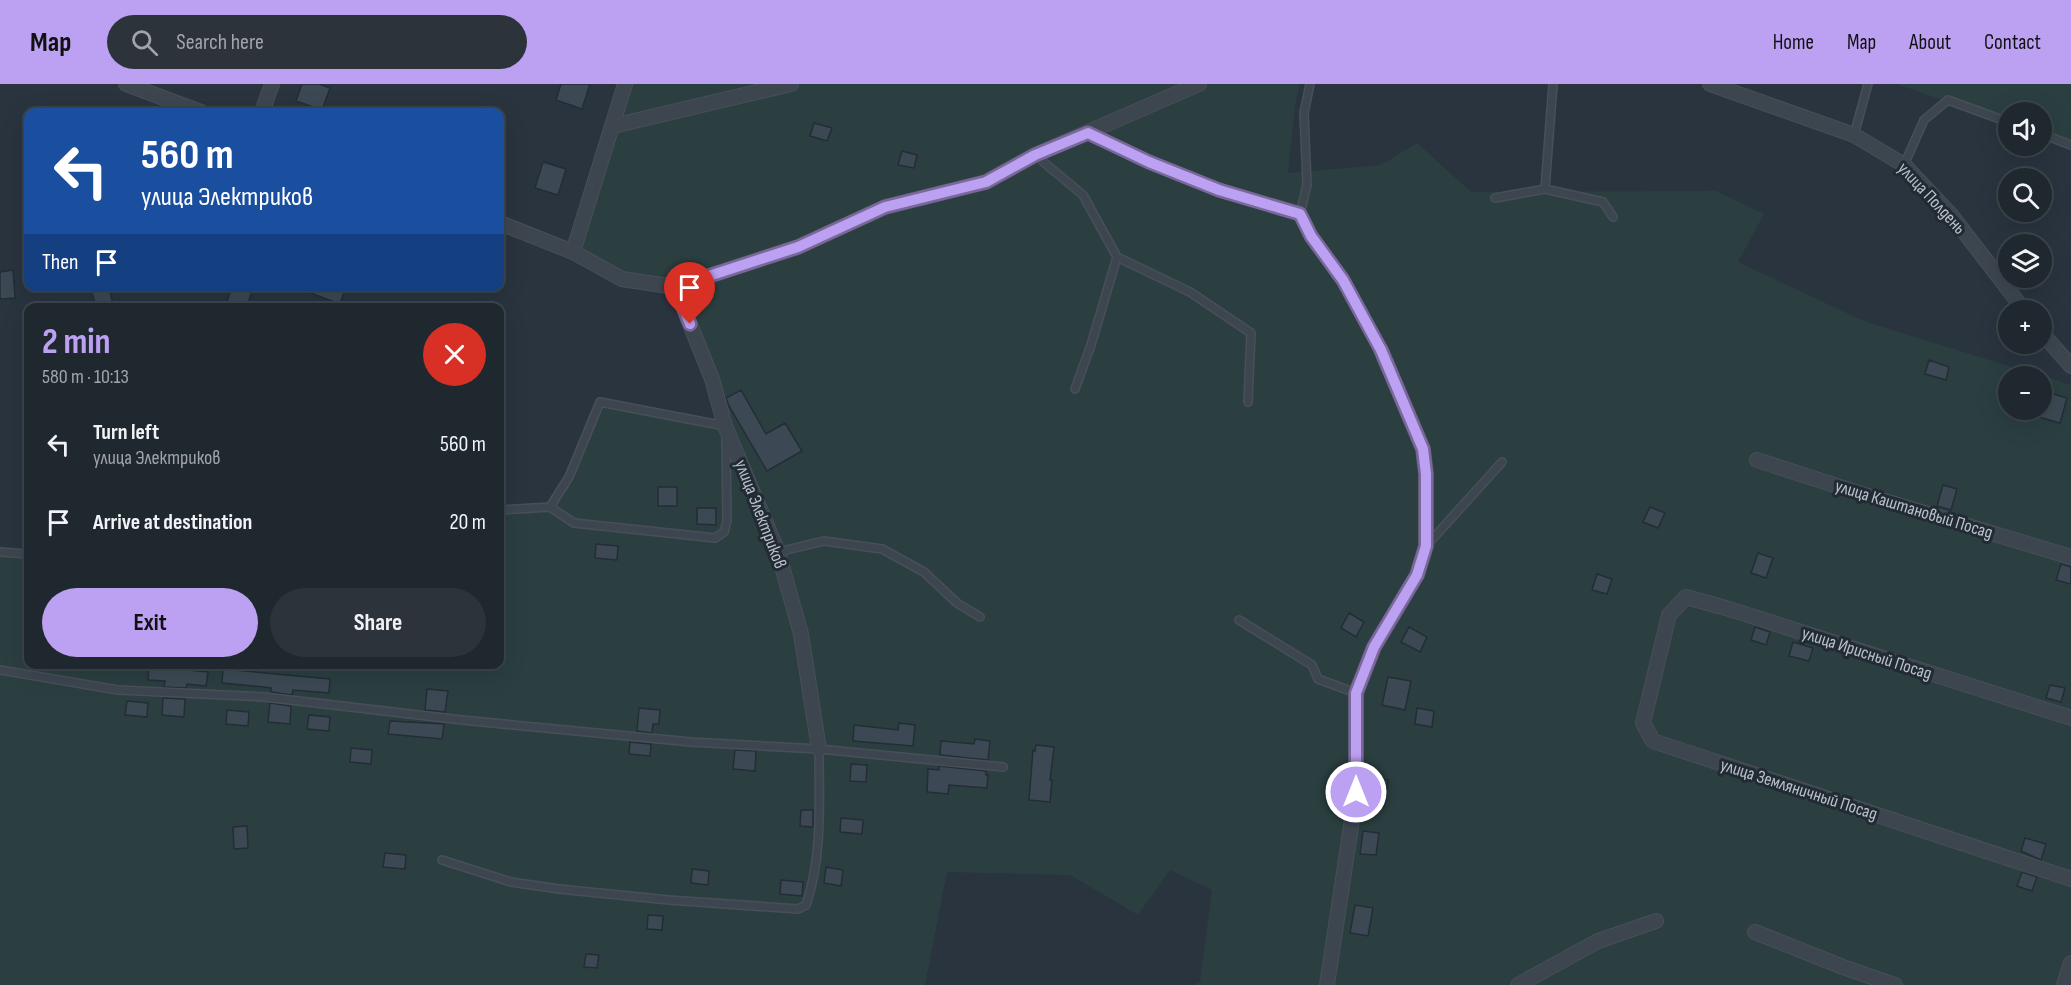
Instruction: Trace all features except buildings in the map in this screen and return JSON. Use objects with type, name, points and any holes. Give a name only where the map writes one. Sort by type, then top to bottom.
[{"type":"street","points":[[126,84],[190,108]]},
{"type":"street","points":[[263,108],[272,84]]},
{"type":"street","points":[[573,252],[614,126],[625,84]]},
{"type":"street","points":[[614,126],[791,84]]},
{"type":"street","points":[[504,225],[573,252],[622,279],[675,287],[798,247],[885,207],[986,182],[1035,155],[1199,84]]},
{"type":"street","name":"улица Полдень","points":[[1710,84],[1854,135],[1904,165],[1952,216],[2016,300]]},
{"type":"street","name":"улица Электриков","points":[[675,287],[712,379],[725,426],[778,552],[801,634],[819,749]]},
{"type":"street","points":[[2052,344],[2071,366]]},
{"type":"street","points":[[1326,985],[1356,792],[1356,693],[1374,647],[1417,575],[1426,546],[1426,474],[1423,449],[1381,350]]},
{"type":"street","name":"улица Каштановый Посад","points":[[1757,460],[2071,558]]},
{"type":"street","name":"улица Ирисный Посад","points":[[1669,615],[1686,597],[1811,634],[2071,718]]},
{"type":"street","name":"улица Земляничный Посад","points":[[1669,615],[1642,723],[1653,741],[2071,879]]},
{"type":"street","points":[[1518,985],[1598,941],[1656,921]]},
{"type":"street","points":[[1755,932],[1894,985]]},
{"type":"street","points":[[2064,985],[2071,963]]},
{"type":"lane","points":[[1310,84],[1304,113],[1307,185],[1300,214],[1311,236],[1343,280],[1381,350]]},
{"type":"lane","points":[[1545,189],[1553,84]]},
{"type":"lane","points":[[1854,135],[1868,84]]},
{"type":"lane","points":[[1904,165],[1924,120],[1948,100],[1998,118]]},
{"type":"lane","points":[[1088,133],[1149,162],[1219,190],[1300,214]]},
{"type":"lane","points":[[2052,138],[2071,145]]},
{"type":"lane","points":[[1035,155],[1083,195],[1117,257],[1190,292],[1251,333],[1248,402]]},
{"type":"lane","points":[[1495,198],[1545,189],[1603,202],[1613,217]]},
{"type":"lane","points":[[1075,389],[1091,345],[1117,257]]},
{"type":"lane","points":[[504,510],[549,507],[574,523],[716,538],[724,532],[727,521],[725,426],[600,402],[569,477],[549,507]]},
{"type":"lane","points":[[1426,546],[1502,462]]},
{"type":"lane","points":[[778,552],[824,541],[882,549],[924,572],[957,603],[980,617]]},
{"type":"lane","points":[[0,552],[24,554]]},
{"type":"lane","points":[[1239,620],[1312,665],[1318,679],[1356,693]]},
{"type":"lane","points":[[0,670],[118,690],[264,697],[656,739],[819,749],[1003,767]]},
{"type":"lane","points":[[442,860],[511,882],[559,889],[798,909],[806,905],[813,885],[820,825],[819,749]]},
{"type":"green space","points":[[625,84],[1300,84],[1295,105],[1288,173],[1381,165],[1417,143],[1471,192],[1716,191],[1764,214],[1738,262],[1866,322],[2009,366],[1998,366],[1998,420],[2052,420],[2052,379],[2071,385],[2071,985],[1194,985],[1200,982],[1212,890],[1170,870],[1138,915],[1070,875],[947,872],[925,985],[0,985],[0,552],[24,554],[24,669],[504,669],[504,510],[550,507],[569,477],[600,402],[725,426],[701,373],[675,287],[622,279],[573,252]]},
{"type":"green space","points":[[1896,84],[2071,84],[2071,145],[2052,138],[2052,102],[1998,102],[1998,119]]},
{"type":"route","points":[[690,324],[675,287],[798,247],[885,207],[986,182],[1035,155],[1088,133],[1149,162],[1219,190],[1300,214],[1311,236],[1343,280],[1381,350],[1423,449],[1426,474],[1426,546],[1417,575],[1374,647],[1356,693],[1356,792]]}]
